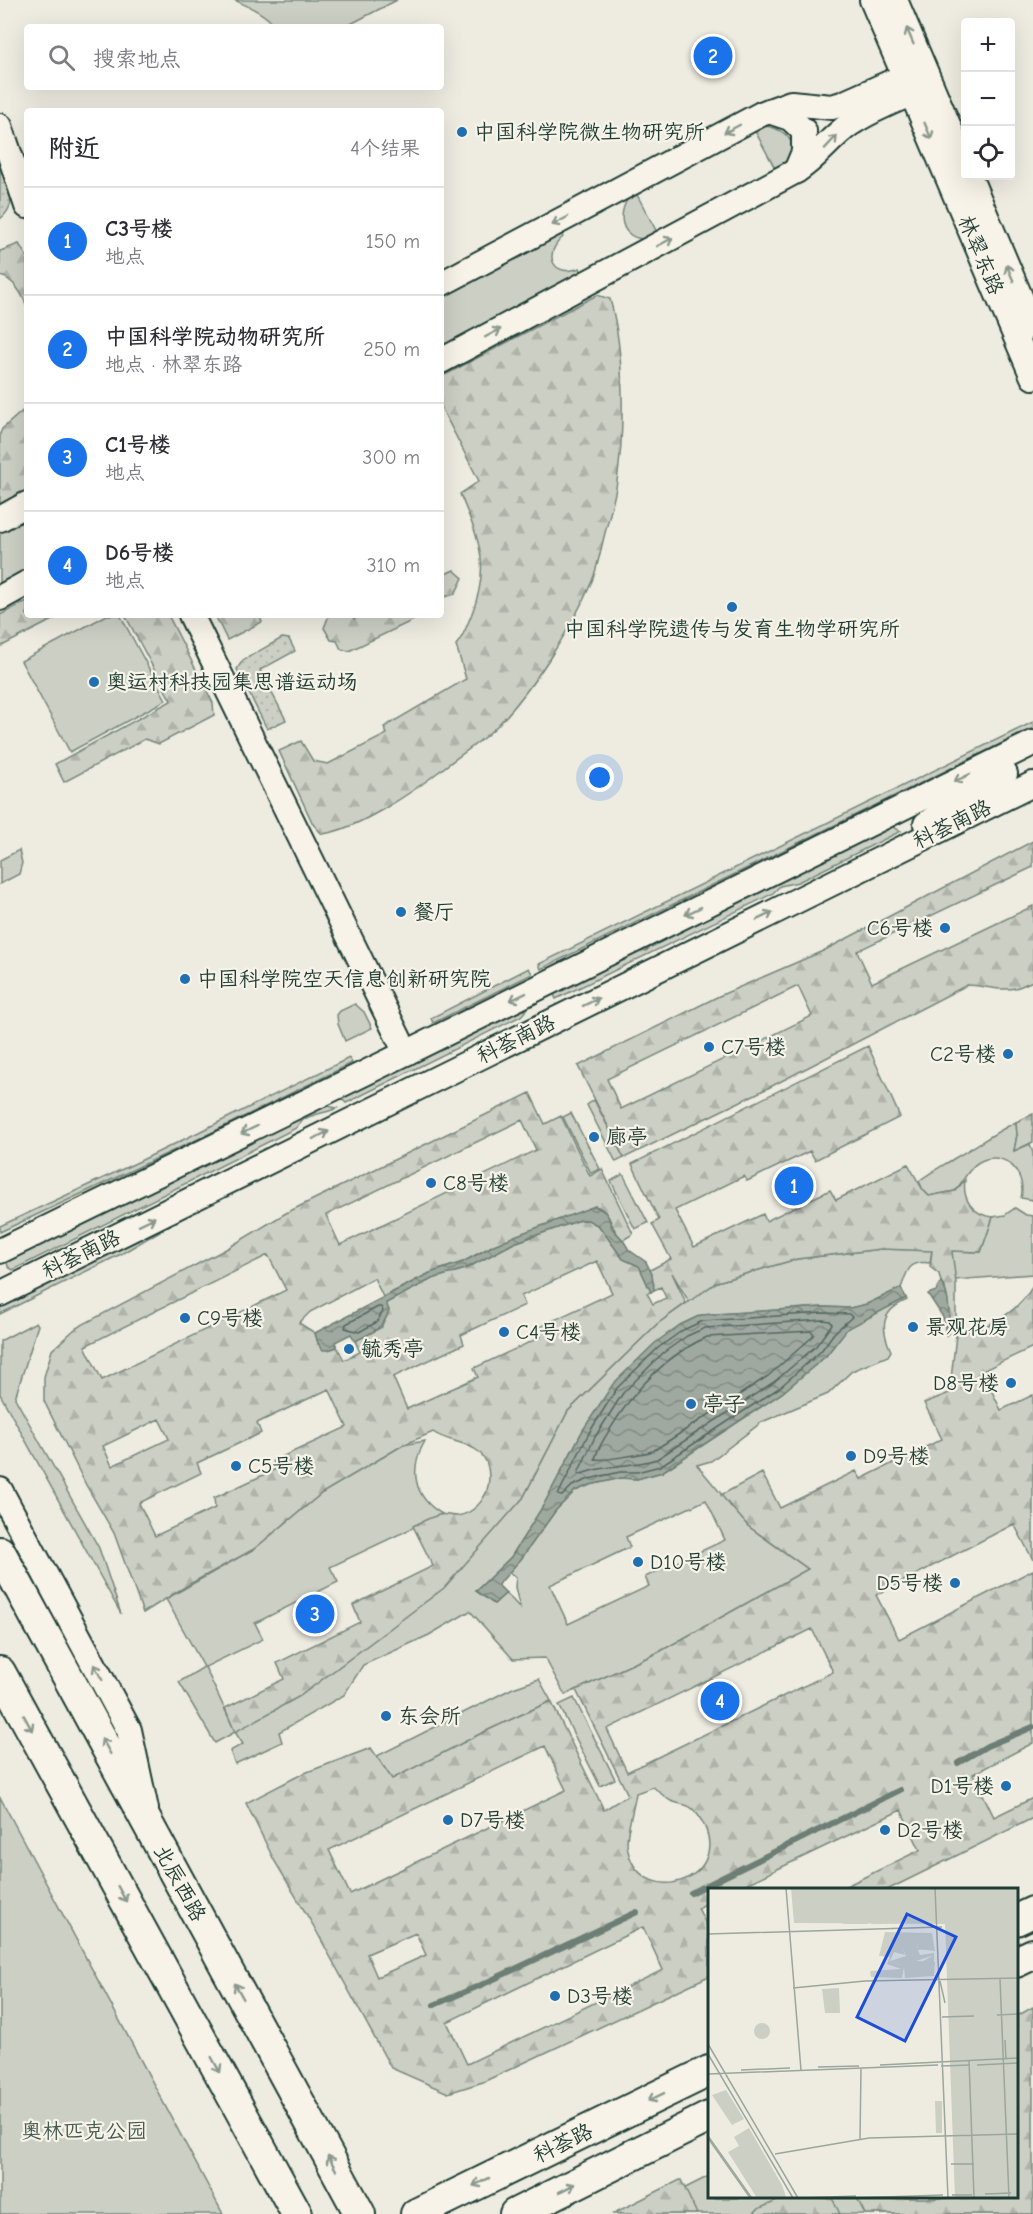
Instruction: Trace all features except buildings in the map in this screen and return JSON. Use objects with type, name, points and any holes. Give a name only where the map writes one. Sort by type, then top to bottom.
[{"type":"main road","name":"北辰西路","points":[[0,1552],[360,2214]]},
{"type":"main road","points":[[0,1672],[297,2214]]},
{"type":"main road","points":[[1018,1920],[1033,1912]]},
{"type":"main road","points":[[1018,1962],[1033,1954]]},
{"type":"main road","name":"科荟路","points":[[416,2214],[708,2071]]},
{"type":"main road","name":"科荟路","points":[[515,2214],[708,2117]]},
{"type":"street","name":"林翠东路","points":[[872,0],[961,158]]},
{"type":"street","name":"林翠东路","points":[[895,0],[918,81],[1033,377]]},
{"type":"street","points":[[444,282],[769,111],[791,104],[832,107],[918,81]]},
{"type":"street","points":[[444,359],[796,171],[809,163],[850,124],[918,81]]},
{"type":"street","points":[[769,111],[790,118],[804,131],[804,152],[796,171]]},
{"type":"street","points":[[0,126],[24,197]]},
{"type":"street","name":"林翠东路","points":[[971,180],[1033,327]]},
{"type":"street","points":[[0,519],[24,506]]},
{"type":"street","points":[[0,598],[24,585]]},
{"type":"street","points":[[192,618],[406,1053]]},
{"type":"street","name":"科荟南路","points":[[0,1251],[1033,743]]},
{"type":"street","points":[[893,853],[929,822],[969,793],[1033,760]]},
{"type":"street","name":"科荟南路","points":[[4,1287],[1033,784]]},
{"type":"street","points":[[0,1238],[114,1184],[166,1170]]},
{"type":"street","points":[[0,1490],[129,1730],[149,1826]]},
{"type":"green space","points":[[234,0],[397,0],[351,24],[274,24],[251,8]]},
{"type":"green space","points":[[761,126],[780,131],[786,135],[792,145],[790,159],[778,174],[754,129]]},
{"type":"green space","points":[[0,152],[9,178],[12,196],[7,212],[0,219]]},
{"type":"green space","points":[[635,191],[659,236],[646,239],[635,237],[624,227],[622,220],[625,204]]},
{"type":"green space","points":[[561,233],[563,237],[553,251],[553,263],[563,270],[580,268],[582,273],[444,347],[444,295]]},
{"type":"green space","points":[[19,244],[24,252],[24,301],[13,284],[0,276],[0,251]]},
{"type":"green space","points":[[597,295],[610,299],[619,344],[621,368],[621,443],[616,488],[596,569],[584,599],[563,637],[538,676],[498,725],[478,743],[384,809],[351,825],[322,834],[313,824],[279,751],[301,741],[313,761],[328,764],[387,734],[384,727],[466,679],[456,645],[471,616],[481,583],[482,568],[478,541],[460,494],[479,481],[444,413],[444,375]]},
{"type":"green space","points":[[24,410],[24,492],[0,504],[0,434],[2,429]]},
{"type":"green space","points":[[24,518],[24,574],[0,586],[0,531]]},
{"type":"green space","points":[[454,570],[463,578],[455,594],[444,597],[444,575]]},
{"type":"green space","points":[[24,603],[24,618],[56,618],[0,647],[0,615]]},
{"type":"green space","name":"奥运村科技园集思谱运动场","points":[[101,618],[122,618],[166,700],[70,752],[21,661]]},
{"type":"green space","points":[[127,618],[170,618],[213,703],[214,715],[159,744],[145,739],[64,782],[55,764],[171,701]]},
{"type":"green space","points":[[216,618],[260,618],[262,622],[227,640]]},
{"type":"green space","points":[[328,618],[417,618],[349,651],[341,649],[337,641],[331,640],[324,628]]},
{"type":"green space","points":[[282,638],[289,639],[295,651],[260,670],[286,720],[267,729],[237,669],[243,660]]},
{"type":"green space","points":[[1033,722],[1033,728],[541,969],[539,964]]},
{"type":"green space","points":[[887,824],[901,831],[798,882],[780,886],[772,894],[556,999],[551,988],[633,953],[646,951],[657,940]]},
{"type":"green space","points":[[1033,841],[1033,867],[857,951],[872,983],[1033,906],[1033,981],[1010,989],[967,985],[768,1088],[624,1158],[578,1066],[719,996],[823,951]],"holes":[[[798,986],[812,1016],[621,1109],[607,1079]]]},
{"type":"green space","points":[[19,850],[22,863],[19,874],[0,884],[0,860]]},
{"type":"green space","points":[[529,968],[532,974],[433,1023],[431,1018]]},
{"type":"green space","points":[[534,1001],[521,1016],[346,1103],[337,1094],[405,1067]]},
{"type":"green space","points":[[355,1004],[364,1012],[372,1028],[345,1041],[337,1015],[340,1011]]},
{"type":"green space","points":[[868,1046],[900,1117],[815,1160],[810,1151],[747,1181],[744,1176],[675,1210],[694,1247],[763,1214],[766,1221],[830,1190],[836,1200],[908,1164],[929,1196],[955,1191],[965,1180],[965,1194],[970,1205],[980,1213],[993,1217],[981,1252],[952,1251],[956,1283],[956,1332],[979,1328],[1000,1319],[1019,1304],[1033,1286],[1033,1347],[982,1371],[1001,1410],[1033,1395],[1033,1560],[1014,1524],[876,1595],[899,1639],[1033,1570],[1033,1743],[973,1774],[994,1817],[1033,1798],[1033,1818],[891,1888],[842,1888],[920,1850],[901,1810],[738,1888],[708,1888],[708,1903],[698,1908],[708,1928],[708,1976],[483,2082],[448,2093],[391,2068],[313,1925],[274,1860],[246,1803],[302,1774],[371,1748],[392,1779],[551,1701],[604,1810],[628,1795],[576,1690],[659,1652],[808,1569],[748,1526],[721,1495],[762,1473],[780,1508],[856,1471],[861,1479],[942,1439],[924,1403],[952,1392],[951,1379],[956,1335],[947,1333],[949,1328],[945,1287],[939,1274],[930,1267],[932,1251],[881,1249],[797,1259],[717,1282],[689,1302],[672,1273],[686,1303],[657,1324],[568,1411],[523,1498],[444,1588],[300,1696],[235,1732],[225,1708],[284,1679],[277,1663],[360,1622],[353,1605],[433,1566],[413,1526],[441,1514],[457,1516],[476,1507],[487,1490],[489,1477],[485,1460],[474,1448],[433,1432],[403,1445],[322,1493],[254,1549],[143,1613],[114,1533],[86,1485],[44,1401],[44,1377],[52,1350],[76,1328],[228,1248],[286,1213],[530,1093],[545,1124],[561,1116],[590,1176],[602,1169],[633,1234],[623,1240],[605,1212],[595,1206],[494,1245],[463,1262],[430,1273],[383,1297],[374,1278],[310,1312],[299,1323],[315,1333],[318,1343],[328,1350],[337,1347],[344,1360],[360,1352],[355,1341],[382,1327],[384,1304],[432,1279],[465,1269],[514,1243],[580,1220],[588,1220],[599,1226],[623,1259],[639,1266],[651,1292],[647,1293],[653,1304],[666,1298],[661,1287],[654,1290],[650,1270],[671,1259],[652,1224],[659,1220],[632,1164]],"holes":[[[522,1120],[536,1150],[340,1245],[326,1215]],[[268,1255],[286,1290],[102,1380],[85,1346]],[[597,1261],[612,1293],[537,1328],[541,1337],[474,1368],[478,1377],[407,1409],[393,1377],[464,1344],[461,1335],[525,1305],[521,1296]],[[329,1389],[347,1427],[273,1461],[276,1469],[214,1498],[215,1508],[155,1536],[139,1503],[201,1473],[197,1463],[261,1433],[257,1423]],[[159,1419],[169,1439],[112,1466],[103,1446]],[[812,1629],[833,1672],[627,1772],[607,1729]],[[545,1746],[566,1790],[350,1894],[329,1850]],[[653,1787],[671,1801],[689,1806],[698,1815],[708,1836],[707,1855],[699,1869],[685,1879],[669,1883],[652,1880],[637,1870],[627,1845],[636,1793]],[[643,1927],[663,1970],[467,2064],[447,2022]],[[416,1933],[426,1955],[377,1977],[367,1954]]]},
{"type":"green space","points":[[349,1058],[352,1063],[213,1132],[0,1232],[0,1226],[140,1161]]},
{"type":"green space","points":[[594,1100],[624,1158],[616,1162],[587,1105]]},
{"type":"green space","points":[[318,1104],[337,1108],[309,1117],[299,1123],[296,1128],[13,1270],[8,1267],[7,1261],[10,1256]]},
{"type":"green space","points":[[571,1113],[600,1169],[591,1173],[563,1117]]},
{"type":"green space","points":[[1033,1114],[1033,1142],[1014,1151],[1017,1135],[1016,1122]]},
{"type":"green space","points":[[1016,1122],[1017,1135],[1014,1151],[1030,1144],[1033,1153],[1033,1200],[1021,1198],[1022,1189],[1017,1172],[1012,1165],[997,1158],[975,1164],[955,1191],[929,1196],[923,1190],[919,1181]]},
{"type":"green space","points":[[623,1174],[648,1223],[635,1229],[611,1181]]},
{"type":"green space","points":[[1015,1208],[1026,1215],[1033,1216],[1033,1274],[955,1280],[951,1251],[981,1252],[993,1217],[1005,1215]]},
{"type":"green space","points":[[197,1209],[121,1254],[0,1314],[0,1306]]},
{"type":"green space","points":[[881,1249],[932,1250],[930,1263],[913,1265],[907,1272],[901,1288],[867,1304],[850,1308],[823,1307],[701,1315],[680,1325],[583,1430],[543,1506],[511,1557],[476,1591],[494,1604],[506,1593],[520,1608],[515,1587],[516,1577],[508,1572],[521,1559],[556,1510],[575,1491],[621,1478],[637,1479],[662,1472],[782,1393],[826,1356],[846,1329],[906,1298],[907,1300],[892,1309],[885,1321],[885,1334],[891,1351],[888,1356],[852,1371],[828,1394],[762,1422],[711,1461],[697,1465],[748,1526],[808,1569],[659,1652],[565,1695],[545,1658],[513,1659],[470,1611],[429,1635],[363,1665],[344,1695],[279,1732],[282,1742],[235,1764],[230,1751],[243,1744],[235,1732],[215,1743],[179,1682],[204,1667],[166,1599],[254,1549],[322,1493],[403,1445],[425,1441],[417,1462],[417,1482],[425,1499],[442,1514],[330,1567],[338,1582],[255,1623],[263,1639],[205,1667],[235,1731],[523,1498],[568,1411],[657,1324],[717,1282],[797,1259]],"holes":[[[706,1500],[725,1540],[645,1577],[649,1586],[568,1624],[550,1585],[630,1547],[626,1537]]]},
{"type":"green space","points":[[36,1322],[38,1325],[15,1398],[99,1548],[121,1614],[0,1394],[0,1341]]},
{"type":"green space","points":[[539,1679],[551,1701],[482,1733],[392,1780],[377,1756],[513,1688]]},
{"type":"green space","points":[[574,1698],[615,1779],[600,1786],[559,1705]]},
{"type":"green space","name":"奥林匹克公园","points":[[0,1797],[223,2214],[0,2214]]},
{"type":"green space","points":[[1033,2007],[1033,2214],[865,2214],[858,2199],[1018,2199],[1018,2015]]},
{"type":"green space","points":[[708,2177],[708,2199],[1017,2199],[1033,2214],[634,2214]]},
{"type":"green space","points":[[680,2180],[697,2214],[612,2214]]},
{"type":"green space","points":[[782,2199],[832,2199],[840,2214],[753,2214],[758,2209]]},
{"type":"water","points":[[595,1206],[605,1212],[612,1228],[629,1250],[646,1262],[652,1274],[654,1290],[651,1292],[639,1266],[623,1259],[599,1226],[588,1220],[580,1220],[514,1243],[465,1269],[432,1279],[386,1303],[389,1310],[380,1326],[355,1341],[351,1334],[335,1342],[337,1347],[328,1350],[323,1350],[318,1343],[315,1333],[430,1273],[463,1262],[517,1235]]},
{"type":"water","points":[[941,1282],[949,1308],[946,1336],[943,1317],[928,1294],[936,1291]]},
{"type":"water","points":[[901,1288],[906,1298],[847,1329],[826,1356],[782,1393],[662,1472],[637,1479],[621,1478],[575,1491],[556,1510],[521,1559],[498,1585],[506,1593],[494,1604],[476,1591],[511,1557],[543,1506],[583,1430],[613,1384],[655,1343],[680,1325],[701,1315],[823,1307],[850,1308],[867,1304]]},
{"type":"waterway","points":[[958,1763],[987,1746],[1033,1727]]},
{"type":"waterway","points":[[691,1893],[900,1790]]},
{"type":"waterway","points":[[434,2005],[637,1912]]},
{"type":"place","name":"中国科学院动物研究所","points":[[713,56]]},
{"type":"place","name":"中国科学院微生物研究所","points":[[462,132]]},
{"type":"place","name":"中国科学院遗传与发育生物学研究所","points":[[732,607]]},
{"type":"place","name":"奥运村科技园集思谱运动场","points":[[94,682]]},
{"type":"place","name":"餐厅","points":[[401,912]]},
{"type":"place","name":"C6号楼","points":[[945,928]]},
{"type":"place","name":"中国科学院空天信息创新研究院","points":[[185,979]]},
{"type":"place","name":"C7号楼","points":[[709,1047]]},
{"type":"place","name":"C2号楼","points":[[1008,1054]]},
{"type":"place","name":"廊亭","points":[[594,1137]]},
{"type":"place","name":"C8号楼","points":[[431,1183]]},
{"type":"place","name":"C3号楼","points":[[794,1186]]},
{"type":"place","name":"C9号楼","points":[[185,1318]]},
{"type":"place","name":"景观花房","points":[[913,1327]]},
{"type":"place","name":"C4号楼","points":[[504,1332]]},
{"type":"place","name":"毓秀亭","points":[[349,1349]]},
{"type":"place","name":"D8号楼","points":[[1011,1383]]},
{"type":"place","name":"亭子","points":[[691,1404]]},
{"type":"place","name":"D9号楼","points":[[851,1456]]},
{"type":"place","name":"C5号楼","points":[[236,1466]]},
{"type":"place","name":"D10号楼","points":[[638,1562]]},
{"type":"place","name":"D5号楼","points":[[955,1583]]},
{"type":"place","name":"C1号楼","points":[[315,1614]]},
{"type":"place","name":"D6号楼","points":[[720,1701]]},
{"type":"place","name":"东会所","points":[[386,1716]]},
{"type":"place","name":"D1号楼","points":[[1006,1786]]},
{"type":"place","name":"D7号楼","points":[[448,1820]]},
{"type":"place","name":"D2号楼","points":[[885,1830]]},
{"type":"place","name":"D3号楼","points":[[555,1996]]}]
